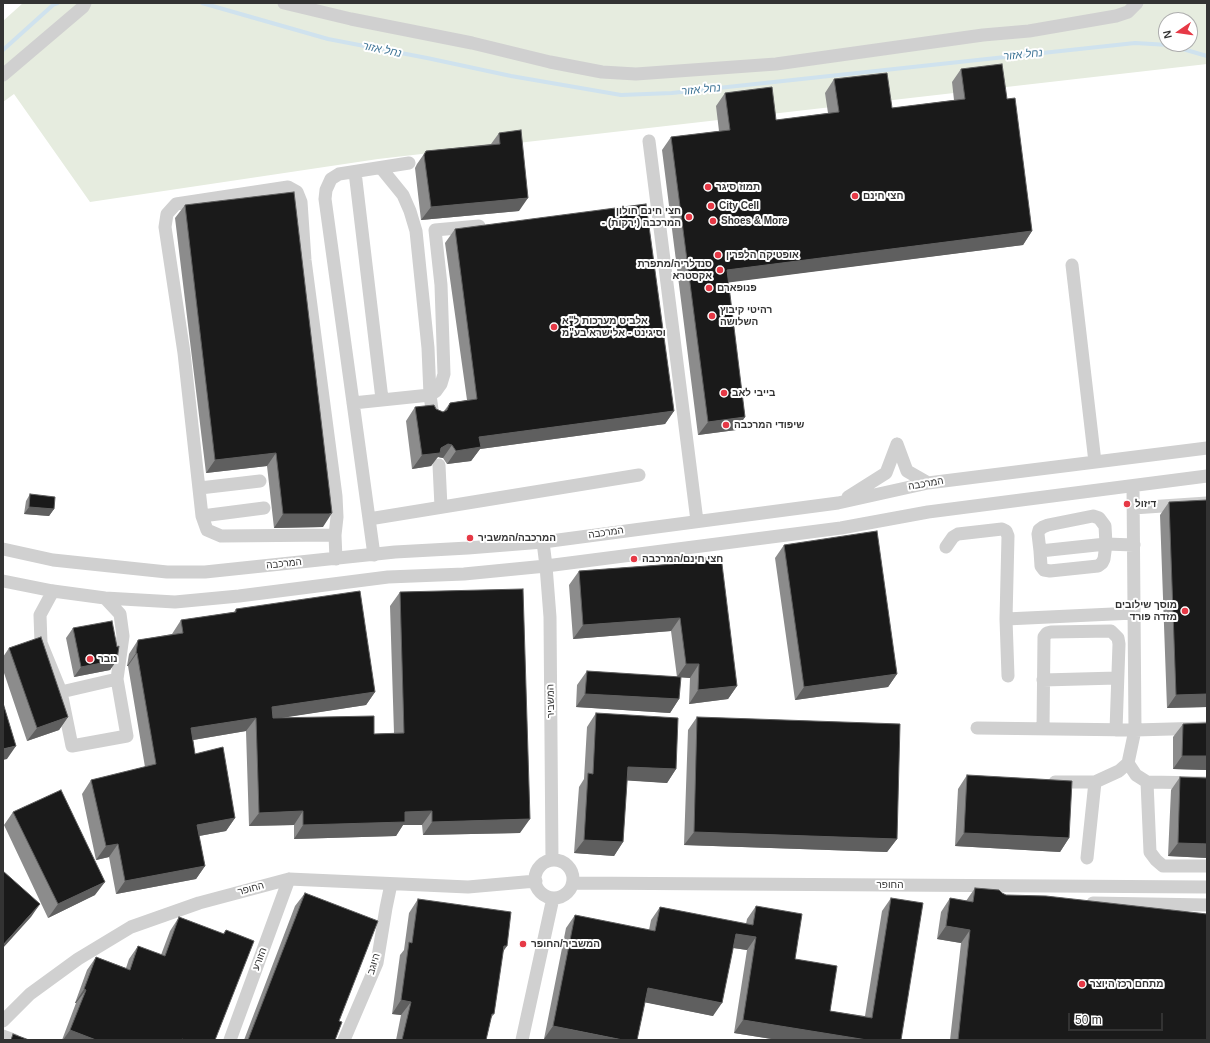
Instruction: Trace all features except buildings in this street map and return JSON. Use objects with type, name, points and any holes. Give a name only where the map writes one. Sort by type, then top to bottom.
[{"type":"street","points":[[3,75],[83,7],[85,3]]},
{"type":"street","points":[[284,3],[351,19],[472,43],[550,62],[602,72],[636,74],[776,64],[1029,30],[1116,16],[1128,12],[1137,3]]},
{"type":"street","points":[[649,141],[697,521]]},
{"type":"street","points":[[374,555],[325,199],[326,190],[332,179],[339,174],[409,163]]},
{"type":"street","points":[[381,168],[403,195],[416,231],[433,417]]},
{"type":"street","points":[[355,172],[382,399]]},
{"type":"street","points":[[335,535],[221,536],[207,530],[202,516],[184,353],[165,228],[167,214],[176,204],[288,187],[297,192],[301,202],[305,260],[336,496],[336,558]]},
{"type":"street","points":[[416,231],[478,226]]},
{"type":"street","points":[[353,402],[430,395],[436,391],[441,384],[444,374],[441,285],[435,230]]},
{"type":"street","points":[[1072,264],[1095,462]]},
{"type":"street","points":[[838,503],[886,473],[897,444],[907,471],[928,483]]},
{"type":"street","name":"המרכבה","points":[[3,549],[53,560],[167,572],[205,572],[336,558],[543,542],[838,503],[928,483],[1207,448]]},
{"type":"street","points":[[439,465],[441,507]]},
{"type":"street","points":[[369,519],[639,475]]},
{"type":"street","points":[[3,581],[53,591],[106,598],[175,602],[239,596],[388,577],[464,574],[546,566],[841,528],[928,512],[1207,476]]},
{"type":"street","points":[[200,488],[260,481]]},
{"type":"street","points":[[1039,782],[1095,782],[1119,771],[1128,763],[1135,730],[1133,486]]},
{"type":"street","points":[[1134,508],[1207,503]]},
{"type":"street","points":[[202,516],[264,508]]},
{"type":"street","points":[[1093,516],[1099,518],[1105,526],[1106,544],[1104,559],[1098,566],[1050,571],[1044,570],[1041,566],[1038,534],[1039,530],[1043,527],[1093,516]]},
{"type":"street","points":[[946,548],[953,537],[958,534],[1002,529],[1006,531],[1008,536],[1006,620],[1008,676]]},
{"type":"street","name":"המשביר","points":[[543,542],[550,617],[552,860]]},
{"type":"street","points":[[1040,551],[1106,544],[1134,545]]},
{"type":"street","points":[[3,590],[18,584]]},
{"type":"street","points":[[53,591],[40,615],[41,643],[61,692],[72,746],[127,736],[118,679],[123,636],[120,614],[106,598]]},
{"type":"street","points":[[1006,620],[1134,613]]},
{"type":"street","points":[[1043,729],[1044,637],[1047,633],[1051,632],[1111,632],[1118,638],[1119,644],[1116,730]]},
{"type":"street","points":[[1043,680],[1117,678]]},
{"type":"street","points":[[61,692],[118,679]]},
{"type":"street","points":[[977,728],[1135,730],[1207,728]]},
{"type":"street","points":[[1128,763],[1136,775],[1147,782],[1207,783]]},
{"type":"street","points":[[1087,858],[1095,782]]},
{"type":"street","points":[[1147,782],[1150,852],[1163,866],[1207,866]]},
{"type":"street","points":[[552,860],[564,862],[568,866],[573,877],[573,883],[570,890],[560,897],[553,898],[541,892],[536,881],[538,869],[542,865],[552,860]]},
{"type":"street","name":"החופר","points":[[3,1021],[30,994],[78,959],[131,926],[199,903],[289,879],[468,887],[536,881]]},
{"type":"street","name":"הזורע","points":[[230,1040],[289,879]]},
{"type":"street","name":"החופר","points":[[573,883],[1207,887]]},
{"type":"street","name":"היוגב","points":[[344,1040],[377,963],[391,884]]},
{"type":"street","points":[[522,1040],[553,898]]},
{"type":"street","points":[[1083,902],[1207,905]]},
{"type":"street","points":[[3,1036],[14,1040]]},
{"type":"shaded area","points":[[23,3],[1207,3],[1207,64],[378,159],[90,202],[14,94],[3,102],[3,21]]},
{"type":"waterway","name":"נחל אזור","points":[[3,50],[53,5],[58,3]]},
{"type":"waterway","name":"נחל אזור","points":[[202,3],[328,39],[511,76],[621,95],[672,93],[1135,43],[1169,45],[1207,56]]},
{"type":"place","name":"תמוז סיגר","points":[[708,187]]},
{"type":"place","name":"חצי חינם","points":[[855,196]]},
{"type":"place","name":"City Cell","points":[[711,206]]},
{"type":"place","name":"חצי חינם חולון - המרכבה (ירקות)","points":[[689,217]]},
{"type":"place","name":"Shoes & More","points":[[713,221]]},
{"type":"place","name":"אופטיקה הלפרין","points":[[718,255]]},
{"type":"place","name":"סנדלריה/מתפרת אקסטרא","points":[[720,270]]},
{"type":"place","name":"פנופארם","points":[[709,288]]},
{"type":"place","name":"רהיטי קיבוץ השלושה","points":[[712,316]]},
{"type":"place","name":"אלביט מערכות ל\"א וסיגינט - אלישרא בע\"מ","points":[[554,327]]},
{"type":"place","name":"בייבי לאב","points":[[724,393]]},
{"type":"place","name":"שיפודי המרכבה","points":[[726,425]]},
{"type":"place","name":"דיזול","points":[[1127,504]]},
{"type":"place","name":"המרכבה/המשביר","points":[[470,538]]},
{"type":"place","name":"חצי חינם/המרכבה","points":[[634,559]]},
{"type":"place","name":"מוסך שילובים מזדה פורד","points":[[1185,611]]},
{"type":"place","name":"נובר","points":[[90,659]]},
{"type":"place","name":"המשביר/החופר","points":[[523,944]]},
{"type":"place","name":"מתחם רכז היוצר","points":[[1082,984]]}]
